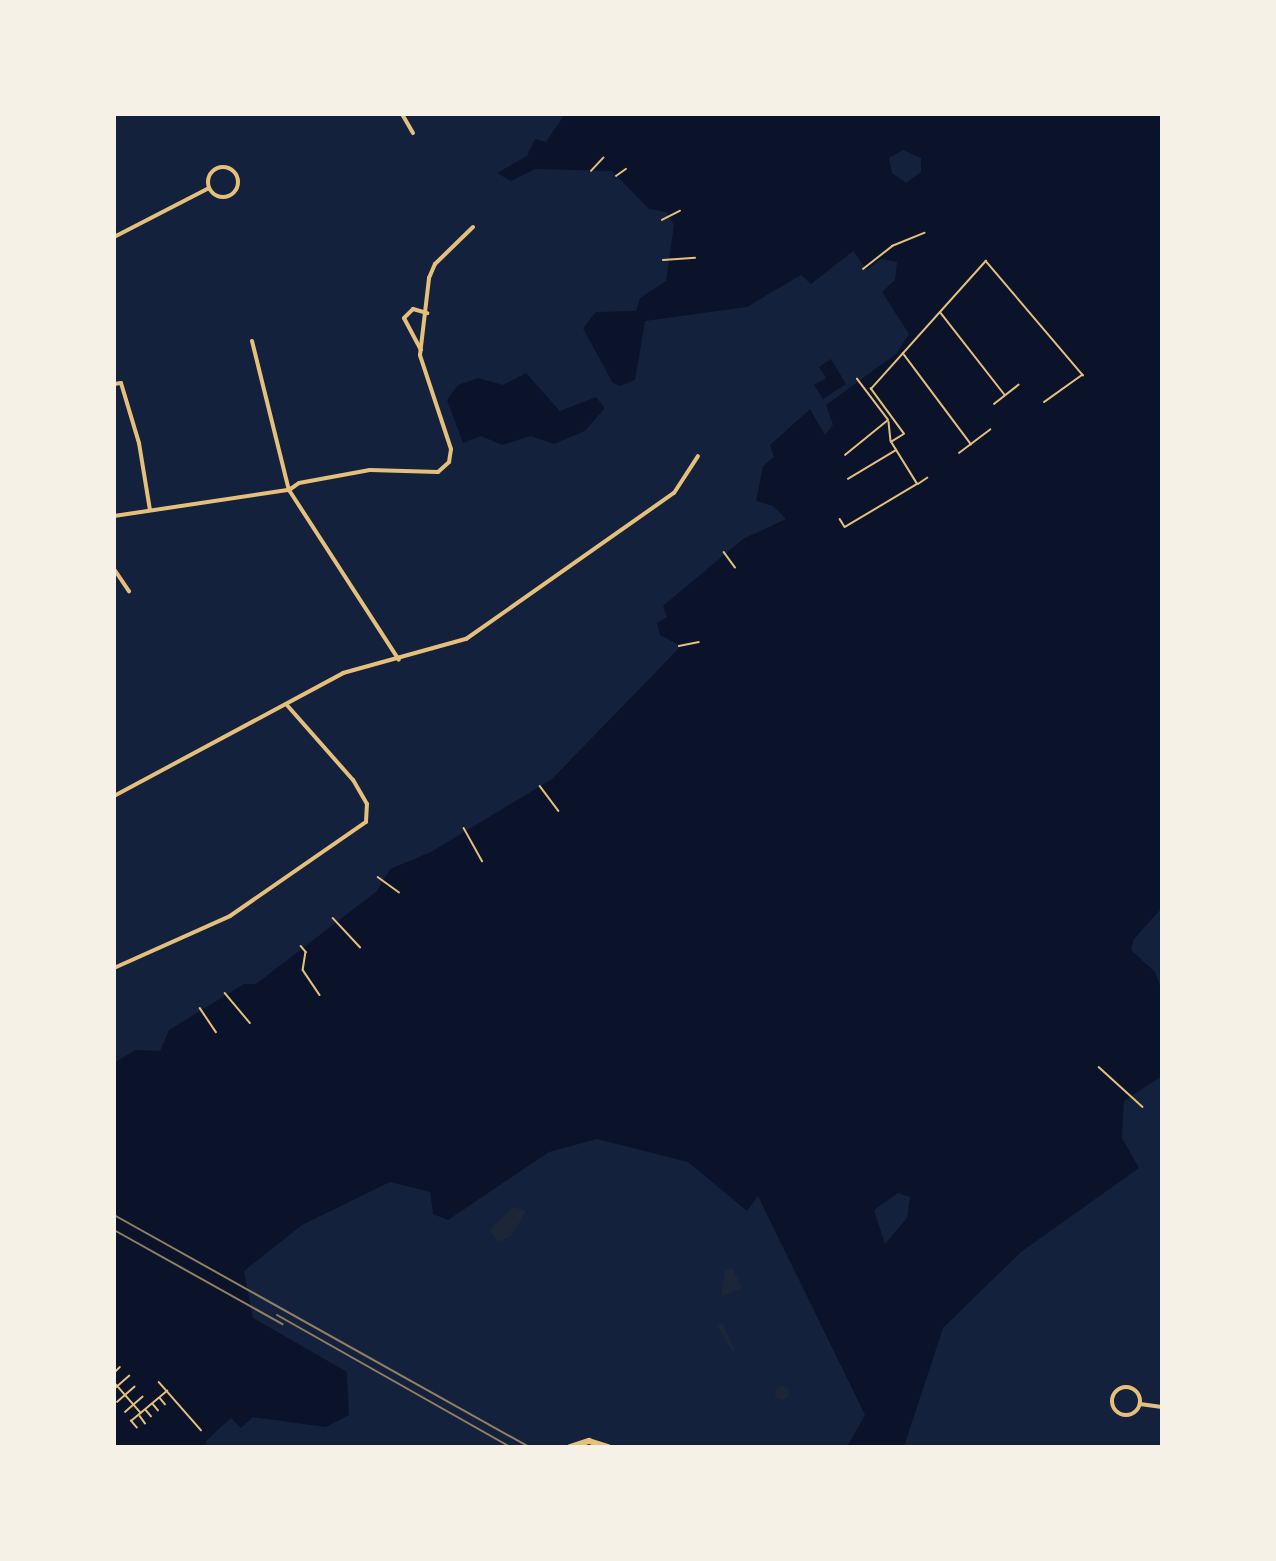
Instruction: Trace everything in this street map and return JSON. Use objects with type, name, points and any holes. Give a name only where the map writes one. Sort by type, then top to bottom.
[{"type":"main road","points":[[570,1447],[589,1442],[608,1447]]},
{"type":"street","points":[[402,114],[413,133]]},
{"type":"street","points":[[217,168],[229,168],[237,176],[238,187],[230,196],[218,196],[210,188],[209,177],[217,168]]},
{"type":"street","points":[[114,237],[210,188]]},
{"type":"street","points":[[421,351],[435,264],[474,227]]},
{"type":"street","points":[[114,516],[289,490],[370,470],[427,475],[449,462],[451,449],[421,351],[404,318],[413,309],[427,313]]},
{"type":"street","points":[[252,341],[289,490],[399,660]]},
{"type":"street","points":[[114,384],[121,383],[150,510]]},
{"type":"street","points":[[114,796],[343,673],[399,660],[466,639],[674,493],[698,456]]},
{"type":"street","points":[[114,569],[129,591]]},
{"type":"street","points":[[114,968],[230,916],[366,822],[366,804],[353,780],[285,704]]},
{"type":"street","points":[[1130,1388],[1140,1404],[1131,1415],[1121,1414],[1112,1398],[1119,1389],[1130,1388]]},
{"type":"street","points":[[1140,1404],[1162,1407]]},
{"type":"path","points":[[591,171],[603,158]]},
{"type":"path","points":[[616,177],[626,169]]},
{"type":"path","points":[[662,220],[680,211]]},
{"type":"path","points":[[863,269],[892,246],[925,233]]},
{"type":"path","points":[[663,260],[695,258]]},
{"type":"path","points":[[891,442],[904,434],[871,389],[986,261],[1083,375],[1045,402]]},
{"type":"path","points":[[940,312],[1005,395]]},
{"type":"path","points":[[903,353],[971,444]]},
{"type":"path","points":[[857,379],[888,420],[891,442],[917,484]]},
{"type":"path","points":[[994,404],[1018,385]]},
{"type":"path","points":[[845,454],[888,420]]},
{"type":"path","points":[[958,453],[990,430]]},
{"type":"path","points":[[848,479],[896,450]]},
{"type":"path","points":[[840,519],[844,527],[927,478]]},
{"type":"path","points":[[724,552],[735,567]]},
{"type":"path","points":[[680,646],[699,642]]},
{"type":"path","points":[[540,786],[559,811]]},
{"type":"path","points":[[464,828],[482,861]]},
{"type":"path","points":[[378,877],[399,892]]},
{"type":"path","points":[[333,918],[360,947]]},
{"type":"path","points":[[301,946],[306,952],[303,970],[320,994]]},
{"type":"path","points":[[225,993],[250,1023]]},
{"type":"path","points":[[200,1008],[216,1032]]},
{"type":"path","points":[[1099,1067],[1143,1107]]},
{"type":"path","points":[[114,1372],[120,1367]]},
{"type":"path","points":[[114,1389],[129,1376]]},
{"type":"path","points":[[114,1382],[141,1413]]},
{"type":"path","points":[[159,1382],[201,1430]]},
{"type":"path","points":[[117,1402],[134,1387]]},
{"type":"path","points":[[137,1428],[132,1421],[167,1391]]},
{"type":"path","points":[[125,1412],[142,1397]]},
{"type":"path","points":[[159,1397],[165,1404]]},
{"type":"path","points":[[153,1403],[158,1410]]},
{"type":"path","points":[[146,1409],[151,1416]]},
{"type":"path","points":[[139,1415],[145,1423]]},
{"type":"shaded area","points":[[565,114],[1162,114],[1162,908],[1134,939],[1131,950],[1155,972],[1162,991],[1162,1076],[1124,1101],[1122,1138],[1139,1168],[1021,1252],[943,1328],[904,1447],[847,1447],[865,1415],[758,1196],[747,1211],[688,1162],[597,1139],[549,1152],[448,1220],[433,1214],[430,1192],[390,1182],[302,1225],[244,1271],[253,1318],[347,1372],[349,1415],[326,1427],[253,1417],[241,1428],[231,1418],[206,1441],[207,1447],[114,1447],[114,1063],[135,1050],[160,1051],[169,1030],[244,984],[256,984],[377,891],[390,869],[431,852],[552,779],[681,646],[660,635],[657,623],[667,617],[663,606],[743,539],[786,519],[773,506],[756,501],[763,466],[774,457],[770,445],[810,409],[825,435],[833,425],[826,405],[896,354],[909,334],[882,292],[895,280],[897,262],[881,259],[867,270],[853,251],[811,284],[801,275],[747,307],[645,321],[635,380],[620,386],[612,382],[583,328],[596,312],[636,311],[640,298],[666,281],[674,225],[666,212],[649,209],[612,171],[535,169],[511,181],[497,173],[527,156],[535,139],[546,142]],"holes":[[[903,150],[921,158],[921,172],[906,183],[892,173],[889,158]],[[898,1193],[910,1197],[907,1218],[885,1244],[874,1210]]]},
{"type":"shaded area","points":[[831,359],[846,384],[823,399],[814,385],[826,378],[819,367]]},
{"type":"shaded area","points":[[526,373],[560,411],[596,397],[605,408],[585,431],[554,444],[531,436],[502,445],[481,436],[463,443],[447,400],[458,385],[478,378],[503,385]]},
{"type":"shaded area","points":[[513,1207],[526,1211],[512,1235],[498,1242],[489,1230]]},
{"type":"shaded area","points":[[732,1268],[742,1288],[721,1297],[725,1271]]},
{"type":"shaded area","points":[[722,1323],[734,1348],[733,1352],[718,1327]]},
{"type":"shaded area","points":[[779,1386],[785,1386],[789,1393],[785,1400],[779,1400],[775,1396],[775,1390]]},
{"type":"railway","points":[[114,1215],[529,1447]]},
{"type":"railway","points":[[114,1230],[282,1324]]},
{"type":"railway","points":[[277,1315],[510,1447]]}]
